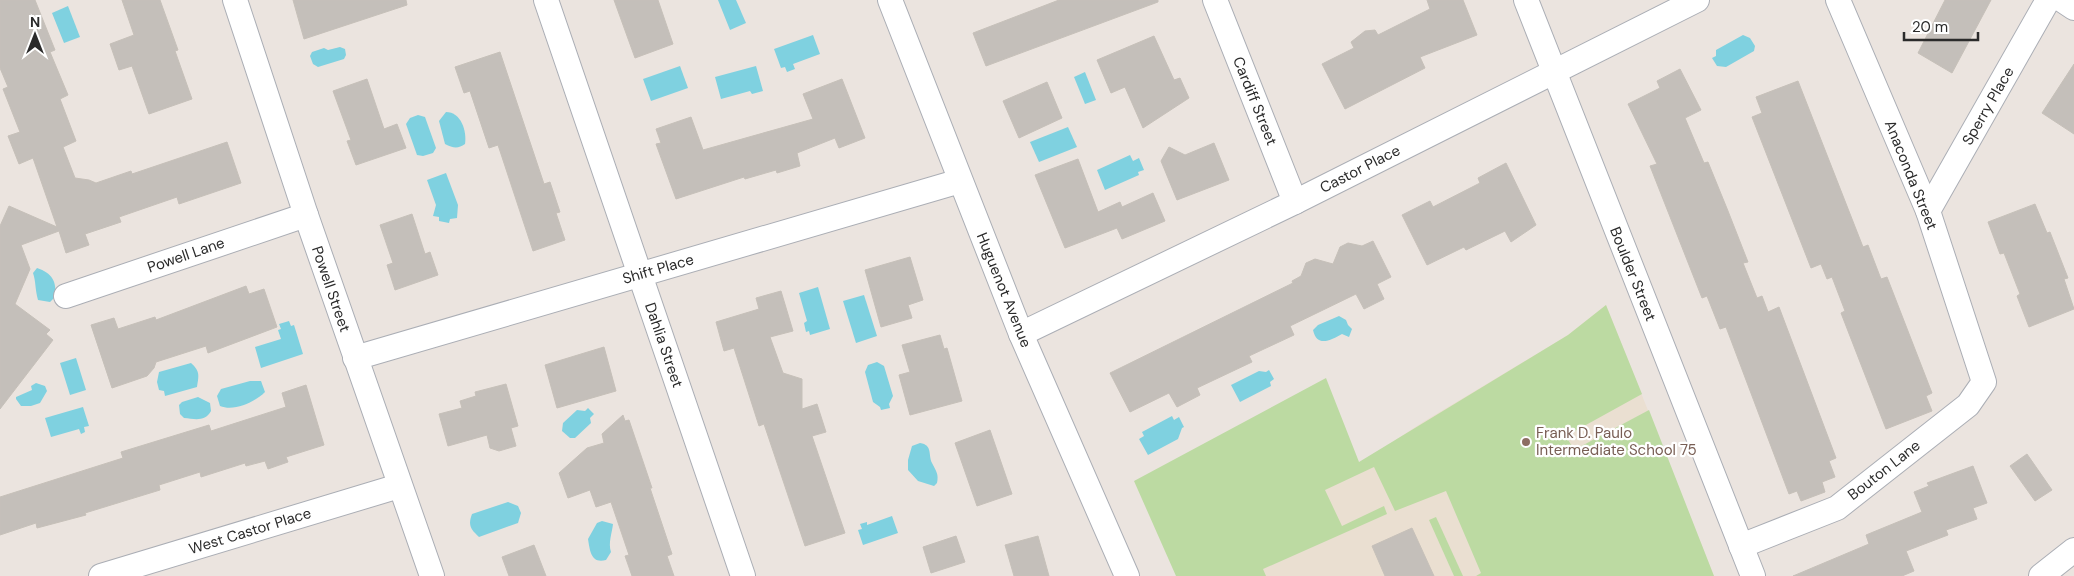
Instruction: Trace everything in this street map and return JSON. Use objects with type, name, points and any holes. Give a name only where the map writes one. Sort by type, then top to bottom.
[{"type":"street","name":"Powell Street","points":[[235,0],[306,215],[432,576]]},
{"type":"street","name":"Dahlia Street","points":[[546,0],[743,576]]},
{"type":"street","name":"Huguenot Avenue","points":[[890,0],[1021,334],[1127,576]]},
{"type":"street","name":"Cardiff Street","points":[[1215,0],[1295,202]]},
{"type":"street","name":"Boulder Street","points":[[1526,0],[1753,576]]},
{"type":"street","name":"Castor Place","points":[[1021,334],[1295,202],[1553,71],[1698,0]]},
{"type":"street","name":"Anaconda Street","points":[[1838,0],[1928,211],[1975,354]]},
{"type":"street","name":"Sperry Place","points":[[1928,211],[2048,0]]},
{"type":"street","points":[[2062,0],[2074,8]]},
{"type":"street","name":"Shift Place","points":[[356,358],[960,181]]},
{"type":"street","name":"Powell Lane","points":[[66,296],[306,215]]},
{"type":"street","name":"Bouton Lane","points":[[1742,546],[1837,508],[1968,405],[1984,382],[1975,354]]},
{"type":"street","name":"West Castor Place","points":[[101,576],[399,486]]},
{"type":"street","points":[[2041,576],[2074,550]]},
{"type":"shaded area","name":"Frank D. Paulo Intermediate School 75","points":[[1606,305],[1714,576],[1188,576],[1423,422],[1568,335]]},
{"type":"green space","name":"Frank D. Paulo Intermediate School 75","points":[[1606,305],[1642,394],[1566,436],[1574,450],[1649,410],[1714,576],[1476,576],[1481,573],[1446,491],[1395,511],[1374,467],[1325,490],[1342,526],[1384,506],[1387,514],[1263,569],[1266,576],[1176,576],[1134,481],[1326,378],[1359,462],[1568,335]]},
{"type":"green space","points":[[1436,517],[1463,576],[1454,576],[1429,520]]},
{"type":"water","points":[[718,0],[736,0],[746,23],[730,30]]},
{"type":"water","points":[[68,6],[80,37],[64,43],[52,13]]},
{"type":"water","points":[[813,35],[820,54],[793,64],[795,69],[787,72],[785,67],[781,68],[774,49]]},
{"type":"water","points":[[1743,35],[1750,38],[1755,46],[1754,51],[1726,67],[1717,66],[1712,58],[1716,56],[1716,50]]},
{"type":"water","points":[[340,47],[345,49],[346,55],[344,59],[318,67],[313,64],[310,56],[312,52],[324,48],[328,50]]},
{"type":"water","points":[[680,66],[688,88],[651,101],[643,79]]},
{"type":"water","points":[[756,66],[763,91],[752,94],[750,91],[721,99],[715,77]]},
{"type":"water","points":[[1085,72],[1096,100],[1085,104],[1074,77]]},
{"type":"water","points":[[446,112],[456,115],[464,128],[465,144],[460,147],[445,144],[439,121]]},
{"type":"water","points":[[418,115],[425,117],[436,148],[433,153],[423,156],[417,155],[406,124],[410,118]]},
{"type":"water","points":[[1068,127],[1077,147],[1039,162],[1030,142]]},
{"type":"water","points":[[1130,155],[1133,161],[1139,158],[1144,170],[1138,172],[1139,175],[1105,190],[1097,170]]},
{"type":"water","points":[[446,173],[458,205],[457,218],[450,219],[449,223],[439,221],[439,217],[433,216],[436,205],[427,180]]},
{"type":"water","points":[[37,268],[50,275],[54,282],[55,297],[50,302],[38,300],[33,273]]},
{"type":"water","points":[[818,287],[830,329],[810,335],[809,331],[806,332],[804,323],[807,321],[799,293]]},
{"type":"water","points":[[864,295],[877,336],[856,343],[843,301]]},
{"type":"water","points":[[1339,316],[1346,320],[1352,329],[1349,337],[1342,334],[1321,341],[1315,336],[1313,330],[1318,325]]},
{"type":"water","points":[[289,321],[291,326],[294,325],[303,354],[261,368],[255,347],[281,339],[278,330],[281,329],[279,324]]},
{"type":"water","points":[[76,358],[86,390],[70,395],[60,363]]},
{"type":"water","points":[[877,362],[884,366],[893,396],[889,404],[890,408],[881,410],[873,402],[865,372],[868,365]]},
{"type":"water","points":[[191,363],[196,368],[198,374],[197,387],[165,396],[164,391],[159,390],[157,382],[159,372]]},
{"type":"water","points":[[1269,370],[1274,379],[1270,382],[1271,386],[1240,402],[1231,385],[1259,371],[1266,372]]},
{"type":"water","points":[[250,381],[261,381],[265,392],[256,399],[238,407],[226,408],[220,406],[217,396],[221,389]]},
{"type":"water","points":[[36,383],[45,386],[47,391],[40,403],[31,406],[21,406],[16,397],[32,390],[31,386]]},
{"type":"water","points":[[198,397],[210,403],[211,411],[209,414],[203,418],[184,418],[180,414],[179,405],[182,402]]},
{"type":"water","points":[[83,407],[89,426],[84,427],[85,432],[81,434],[79,429],[51,437],[45,418]]},
{"type":"water","points":[[588,408],[594,414],[590,418],[591,423],[575,438],[570,438],[562,431],[563,423],[577,410],[585,411]]},
{"type":"water","points":[[1172,416],[1174,420],[1179,417],[1184,427],[1178,439],[1148,455],[1139,439],[1144,436],[1142,432]]},
{"type":"water","points":[[920,443],[927,446],[937,473],[937,483],[934,486],[918,481],[908,470],[908,460],[912,446]]},
{"type":"water","points":[[508,502],[518,506],[521,513],[518,523],[479,537],[471,527],[472,514]]},
{"type":"water","points":[[892,516],[898,533],[863,545],[858,530],[862,529],[860,524],[867,522],[867,525]]},
{"type":"water","points":[[602,521],[613,524],[610,542],[611,552],[606,560],[601,561],[592,556],[588,539],[597,523]]},
{"type":"building","points":[[0,0],[35,0],[55,50],[50,52],[68,95],[60,99],[76,141],[63,147],[75,178],[96,183],[131,171],[132,174],[227,142],[241,183],[179,204],[177,197],[119,217],[121,222],[85,234],[89,245],[66,253],[59,231],[21,245],[30,269],[15,304],[50,330],[46,334],[53,340],[0,409],[0,226],[9,206],[57,227],[33,158],[19,164],[8,136],[20,132],[3,89],[8,87],[0,68]]},
{"type":"building","points":[[122,0],[160,0],[178,50],[175,51],[192,99],[149,114],[132,66],[119,70],[110,44],[134,35]]},
{"type":"building","points":[[293,0],[406,0],[407,5],[304,39]]},
{"type":"building","points":[[614,0],[658,0],[673,44],[635,58]]},
{"type":"building","points":[[1059,0],[1158,0],[1158,2],[986,66],[973,33]]},
{"type":"building","points":[[1427,0],[1463,0],[1477,35],[1420,57],[1425,68],[1345,109],[1322,64],[1354,48],[1351,42],[1365,31],[1375,30],[1378,35],[1430,9]]},
{"type":"building","points":[[1945,0],[1991,0],[1952,73],[1918,53]]},
{"type":"building","points":[[1154,36],[1174,80],[1180,78],[1189,98],[1143,128],[1125,87],[1111,93],[1097,60]]},
{"type":"building","points":[[500,52],[544,184],[550,182],[560,212],[556,213],[565,240],[533,251],[498,145],[489,148],[470,91],[464,93],[455,67]]},
{"type":"building","points":[[2074,64],[2074,134],[2042,113]]},
{"type":"building","points":[[1680,69],[1701,110],[1685,118],[1704,163],[1708,162],[1728,211],[1748,262],[1743,263],[1757,298],[1762,296],[1768,312],[1779,307],[1836,458],[1829,461],[1835,477],[1822,482],[1825,492],[1801,501],[1797,491],[1789,494],[1726,327],[1720,329],[1707,296],[1702,298],[1650,166],[1657,164],[1628,104],[1660,88],[1657,81]]},
{"type":"building","points":[[367,79],[384,129],[397,124],[406,148],[356,165],[347,141],[351,140],[333,91]]},
{"type":"building","points":[[842,79],[865,138],[839,148],[835,138],[797,153],[800,166],[777,173],[776,170],[745,179],[744,177],[676,199],[656,144],[661,143],[656,129],[691,117],[703,150],[813,119],[803,94]]},
{"type":"building","points":[[1798,81],[1863,247],[1868,245],[1881,279],[1887,277],[1932,393],[1926,396],[1932,411],[1886,429],[1841,313],[1845,311],[1832,277],[1827,279],[1821,264],[1811,268],[1752,117],[1762,113],[1756,97]]},
{"type":"building","points":[[1047,82],[1062,118],[1019,138],[1003,101]]},
{"type":"building","points":[[1214,143],[1229,180],[1177,200],[1161,161],[1169,147],[1185,155]]},
{"type":"building","points":[[1078,159],[1098,212],[1120,202],[1122,207],[1153,193],[1165,221],[1122,239],[1117,228],[1065,248],[1035,175]]},
{"type":"building","points":[[1506,163],[1536,225],[1511,242],[1505,231],[1466,250],[1464,247],[1427,265],[1402,215],[1430,201],[1433,207],[1480,183],[1478,178]]},
{"type":"building","points":[[2035,204],[2047,233],[2050,232],[2068,278],[2064,279],[2074,309],[2029,327],[2017,296],[2020,294],[2004,253],[2000,254],[1988,222]]},
{"type":"building","points":[[412,214],[425,254],[430,252],[438,275],[395,290],[387,265],[393,263],[380,225]]},
{"type":"building","points":[[1373,241],[1391,277],[1377,284],[1384,299],[1364,309],[1356,294],[1290,326],[1294,335],[1249,356],[1252,362],[1197,388],[1200,395],[1177,407],[1169,393],[1130,412],[1110,373],[1293,283],[1292,281],[1301,276],[1306,263],[1315,259],[1333,264],[1340,247],[1348,243],[1362,246]]},
{"type":"building","points":[[910,257],[923,300],[908,305],[912,318],[881,327],[865,270]]},
{"type":"building","points":[[246,286],[249,294],[264,289],[277,327],[208,353],[206,346],[156,362],[154,368],[147,376],[112,388],[91,325],[114,318],[118,329],[155,317],[156,320]]},
{"type":"building","points":[[781,291],[793,331],[770,337],[783,373],[802,379],[802,409],[817,404],[826,432],[812,436],[845,533],[805,546],[764,424],[759,426],[734,348],[724,351],[716,322],[759,309],[756,298]]},
{"type":"building","points":[[940,335],[944,349],[947,348],[962,401],[910,415],[899,375],[910,372],[902,345]]},
{"type":"building","points":[[604,347],[616,391],[557,408],[545,365]]},
{"type":"building","points":[[506,384],[518,426],[511,428],[516,446],[499,451],[490,448],[487,435],[448,446],[439,414],[462,408],[460,401],[476,396],[475,392]]},
{"type":"building","points":[[306,385],[324,445],[286,457],[288,462],[268,469],[265,461],[246,466],[245,463],[201,477],[200,472],[159,485],[160,490],[85,513],[86,515],[37,528],[36,523],[0,535],[0,497],[123,458],[121,452],[209,425],[211,431],[286,407],[282,393]]},
{"type":"building","points":[[623,415],[625,421],[629,420],[652,488],[650,488],[672,554],[667,556],[674,576],[632,576],[625,556],[629,555],[611,502],[596,507],[590,490],[568,498],[559,473],[587,448],[604,443],[602,434]]},
{"type":"building","points":[[990,430],[1012,494],[977,506],[955,443]]},
{"type":"building","points":[[2027,454],[2052,490],[2035,501],[2010,466]]},
{"type":"building","points":[[1973,466],[1987,503],[1973,508],[1977,519],[1946,530],[1948,535],[1906,551],[1914,571],[1902,576],[1793,576],[1869,544],[1866,535],[1922,512],[1914,492],[1929,486],[1927,483]]},
{"type":"building","points":[[1412,528],[1434,576],[1385,576],[1372,546]]},
{"type":"building","points":[[956,536],[965,562],[931,573],[923,547]]},
{"type":"building","points":[[1038,536],[1049,576],[1014,576],[1005,545]]},
{"type":"building","points":[[534,545],[546,576],[509,576],[502,557]]},
{"type":"place","name":"Frank D. Paulo Intermediate School 75","points":[[1526,442]]}]
